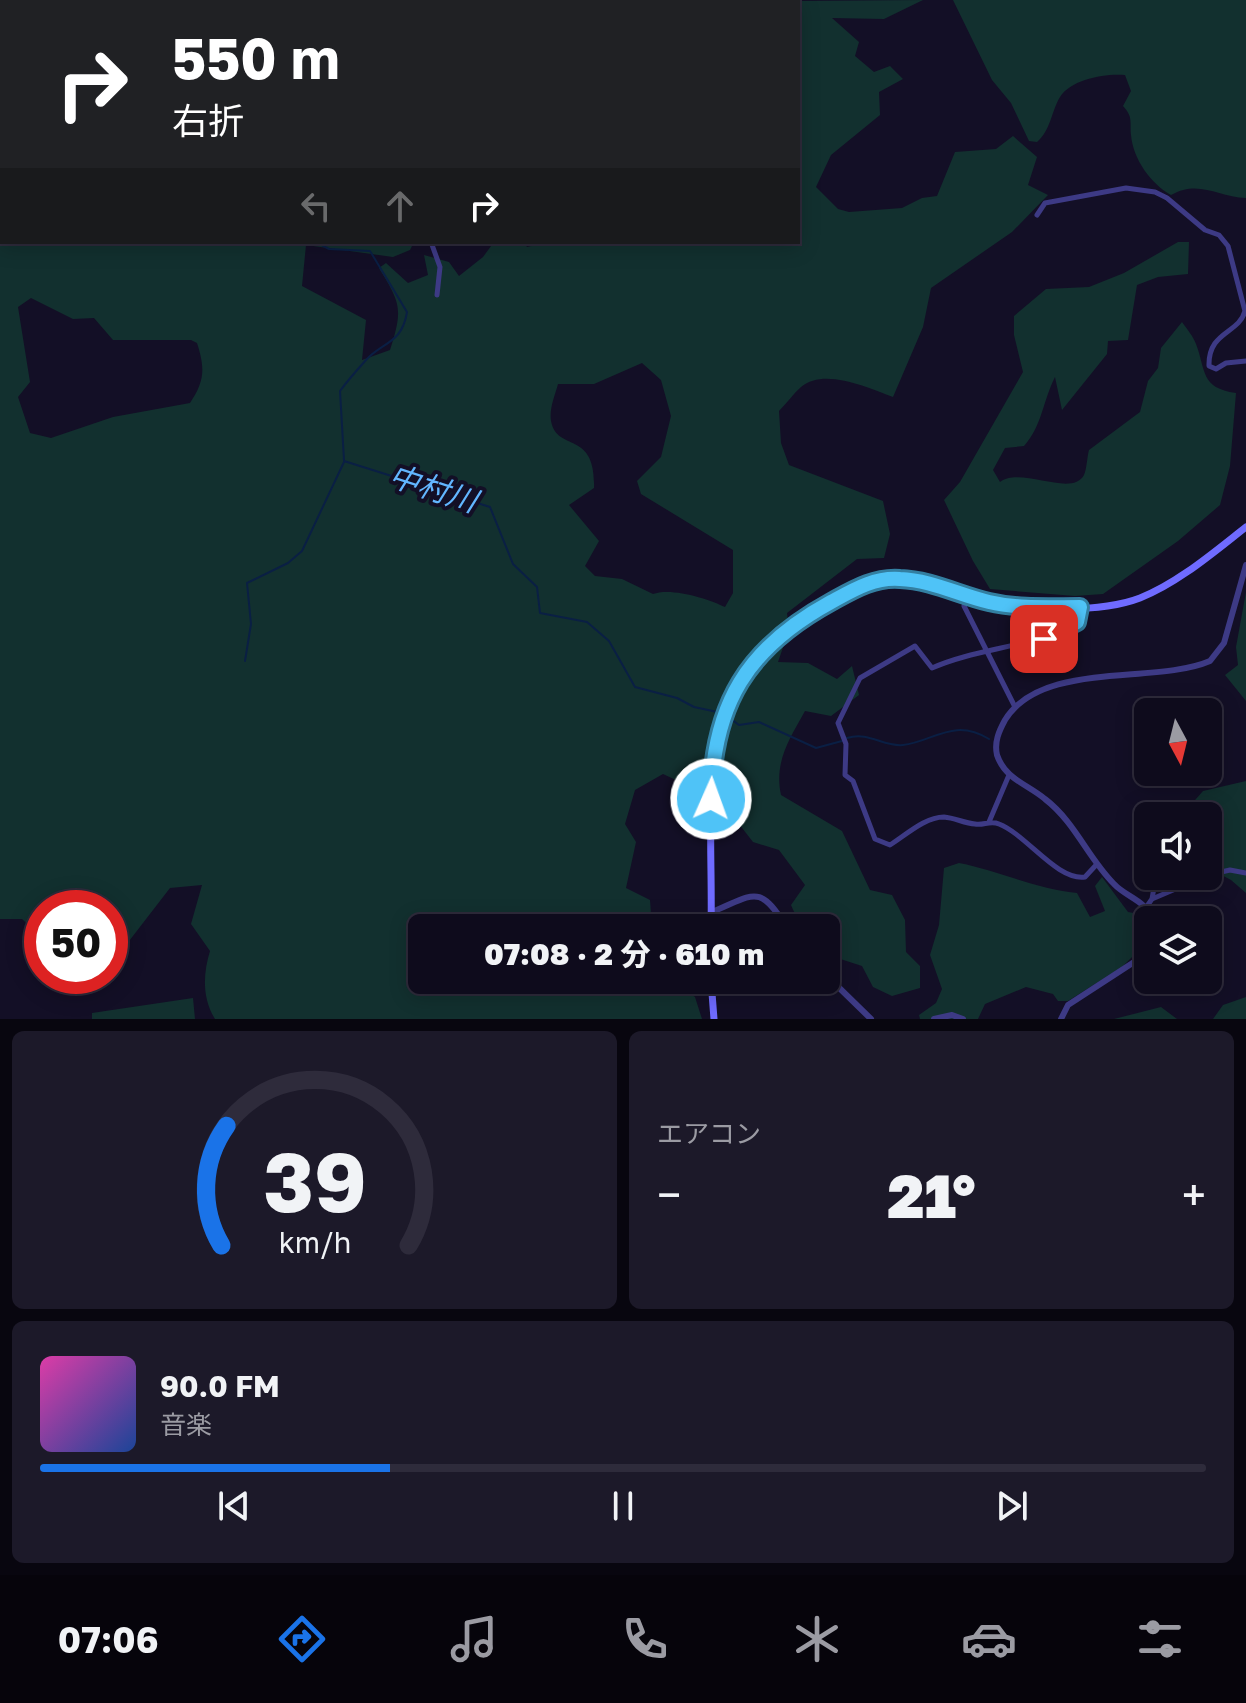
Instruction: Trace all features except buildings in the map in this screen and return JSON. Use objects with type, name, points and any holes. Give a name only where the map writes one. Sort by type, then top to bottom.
[{"type":"main road","points":[[712,912],[711,799],[713,762],[721,722],[740,680],[764,650],[795,624],[876,581],[912,579],[1008,606],[1114,605],[1151,593],[1245,529]]},
{"type":"main road","points":[[712,994],[714,1019]]},
{"type":"street","points":[[1037,215],[1045,203],[1126,188],[1155,192],[1167,198],[1205,230],[1219,235],[1228,246],[1245,311],[1242,320],[1215,342],[1209,366],[1216,369],[1226,363],[1246,361]]},
{"type":"street","points":[[432,244],[440,267],[437,295]]},
{"type":"street","points":[[1154,890],[1147,906],[1116,886],[1068,821],[1046,799],[1009,775],[996,744],[1015,707],[1036,694],[1065,684],[1210,661],[1224,643],[1244,586],[1246,565]]},
{"type":"street","points":[[964,606],[1015,707]]},
{"type":"street","points":[[1080,607],[1077,622],[1052,636],[987,648],[929,668],[915,646],[860,678],[838,723],[844,740],[845,775],[853,781],[875,839],[884,844],[890,845],[939,817],[979,825],[989,822],[1012,831],[1033,845],[1053,867],[1076,877],[1085,877],[1098,863]]},
{"type":"street","points":[[989,822],[1009,775]]},
{"type":"street","points":[[1222,872],[1246,873]]},
{"type":"street","points":[[1152,899],[1174,890]]},
{"type":"street","points":[[712,912],[745,895],[760,896],[771,903],[778,914]]},
{"type":"street","points":[[1061,1019],[1068,1005],[1134,962]]},
{"type":"street","points":[[840,989],[871,1019]]},
{"type":"street","points":[[934,1019],[952,1015],[963,1019]]},
{"type":"green space","points":[[923,0],[884,19],[832,18],[859,42],[855,56],[874,72],[890,66],[903,79],[879,92],[880,115],[831,155],[816,187],[838,209],[849,212],[902,208],[922,198],[937,196],[955,152],[996,149],[1013,136],[1037,157],[1028,185],[1048,195],[1012,232],[931,288],[923,327],[893,397],[847,381],[822,379],[801,387],[779,411],[781,443],[789,465],[883,501],[890,534],[884,558],[857,559],[787,613],[789,630],[778,662],[808,663],[837,679],[852,666],[859,695],[831,716],[805,711],[781,762],[781,795],[842,831],[870,890],[892,895],[905,920],[906,952],[920,966],[920,988],[892,996],[873,987],[862,966],[840,959],[840,914],[795,914],[791,905],[805,885],[779,850],[753,842],[721,801],[663,774],[635,790],[625,824],[636,842],[626,888],[650,900],[651,914],[408,914],[408,994],[691,994],[702,1019],[215,1019],[205,986],[210,951],[191,924],[202,885],[170,888],[128,942],[128,890],[24,890],[24,921],[0,919],[0,244],[413,244],[410,250],[393,257],[306,245],[302,286],[366,320],[362,360],[390,350],[394,336],[398,307],[379,268],[386,263],[408,283],[428,275],[424,255],[449,262],[459,276],[483,257],[493,244],[525,244],[527,247],[540,244],[800,244],[800,1]],"holes":[[[31,298],[73,319],[94,318],[113,340],[191,340],[197,343],[202,374],[195,395],[190,403],[113,417],[51,438],[30,433],[18,397],[30,382],[18,307]],[[642,363],[661,380],[671,416],[661,457],[637,481],[641,494],[733,550],[733,593],[725,607],[679,593],[653,594],[622,579],[595,576],[585,566],[599,541],[569,505],[594,488],[593,469],[583,449],[555,431],[551,416],[558,384],[594,384]]]},
{"type":"green space","points":[[953,0],[1246,0],[1246,198],[1200,189],[1181,190],[1171,195],[1157,184],[1139,162],[1132,144],[1130,116],[1123,106],[1131,91],[1125,75],[1099,76],[1072,86],[1060,97],[1042,137],[1037,142],[1029,141],[1011,103],[992,80]]},
{"type":"green space","points":[[1178,242],[1189,242],[1188,274],[1158,277],[1137,285],[1128,340],[1108,341],[1107,354],[1062,410],[1055,377],[1030,438],[1024,446],[1005,448],[993,470],[1000,482],[1020,477],[1069,484],[1078,481],[1084,475],[1089,450],[1140,412],[1148,381],[1158,368],[1161,348],[1182,322],[1195,341],[1210,382],[1224,391],[1236,393],[1230,466],[1220,505],[1178,541],[1103,594],[1075,596],[990,589],[944,500],[960,482],[1023,372],[1014,335],[1014,316],[1046,289],[1089,287],[1124,273]]},
{"type":"green space","points":[[1246,592],[1246,701],[1225,675],[1238,665],[1236,647]]},
{"type":"green space","points":[[1246,781],[1246,893],[1222,875],[1222,802],[1193,802],[1203,791]]},
{"type":"green space","points":[[959,863],[1047,888],[1077,893],[1090,917],[1105,911],[1095,886],[1102,877],[1128,912],[1134,913],[1134,955],[1122,967],[1068,1001],[1058,1001],[1053,994],[1026,987],[985,1004],[978,1019],[920,1019],[919,1015],[936,1003],[942,989],[930,955],[939,925],[944,868]]},
{"type":"green space","points":[[1246,997],[1246,1019],[1213,1019],[1223,1005]]},
{"type":"green space","points":[[193,998],[195,1019],[92,1019],[92,1013]]},
{"type":"green space","points":[[1161,1007],[1177,1019],[1114,1019]]},
{"type":"waterway","name":"中村川","points":[[320,244],[329,249],[370,251],[407,312],[396,337],[372,354],[340,391],[344,460]]},
{"type":"waterway","name":"中村川","points":[[344,461],[490,507],[513,564],[537,587],[540,613],[587,622],[609,641],[635,687],[722,713]]},
{"type":"waterway","points":[[245,661],[251,624],[247,583],[288,563],[302,551],[344,462]]},
{"type":"waterway","name":"中村川","points":[[727,716],[739,725],[759,722],[816,748],[842,741]]},
{"type":"waterway","name":"中村川","points":[[847,738],[862,736],[903,745],[954,730],[965,730],[989,739]]},
{"type":"route","points":[[711,799],[717,734],[726,707],[746,671],[761,653],[795,624],[860,587],[876,581],[912,579],[1008,606],[1080,607],[1077,622],[1044,639]]}]
